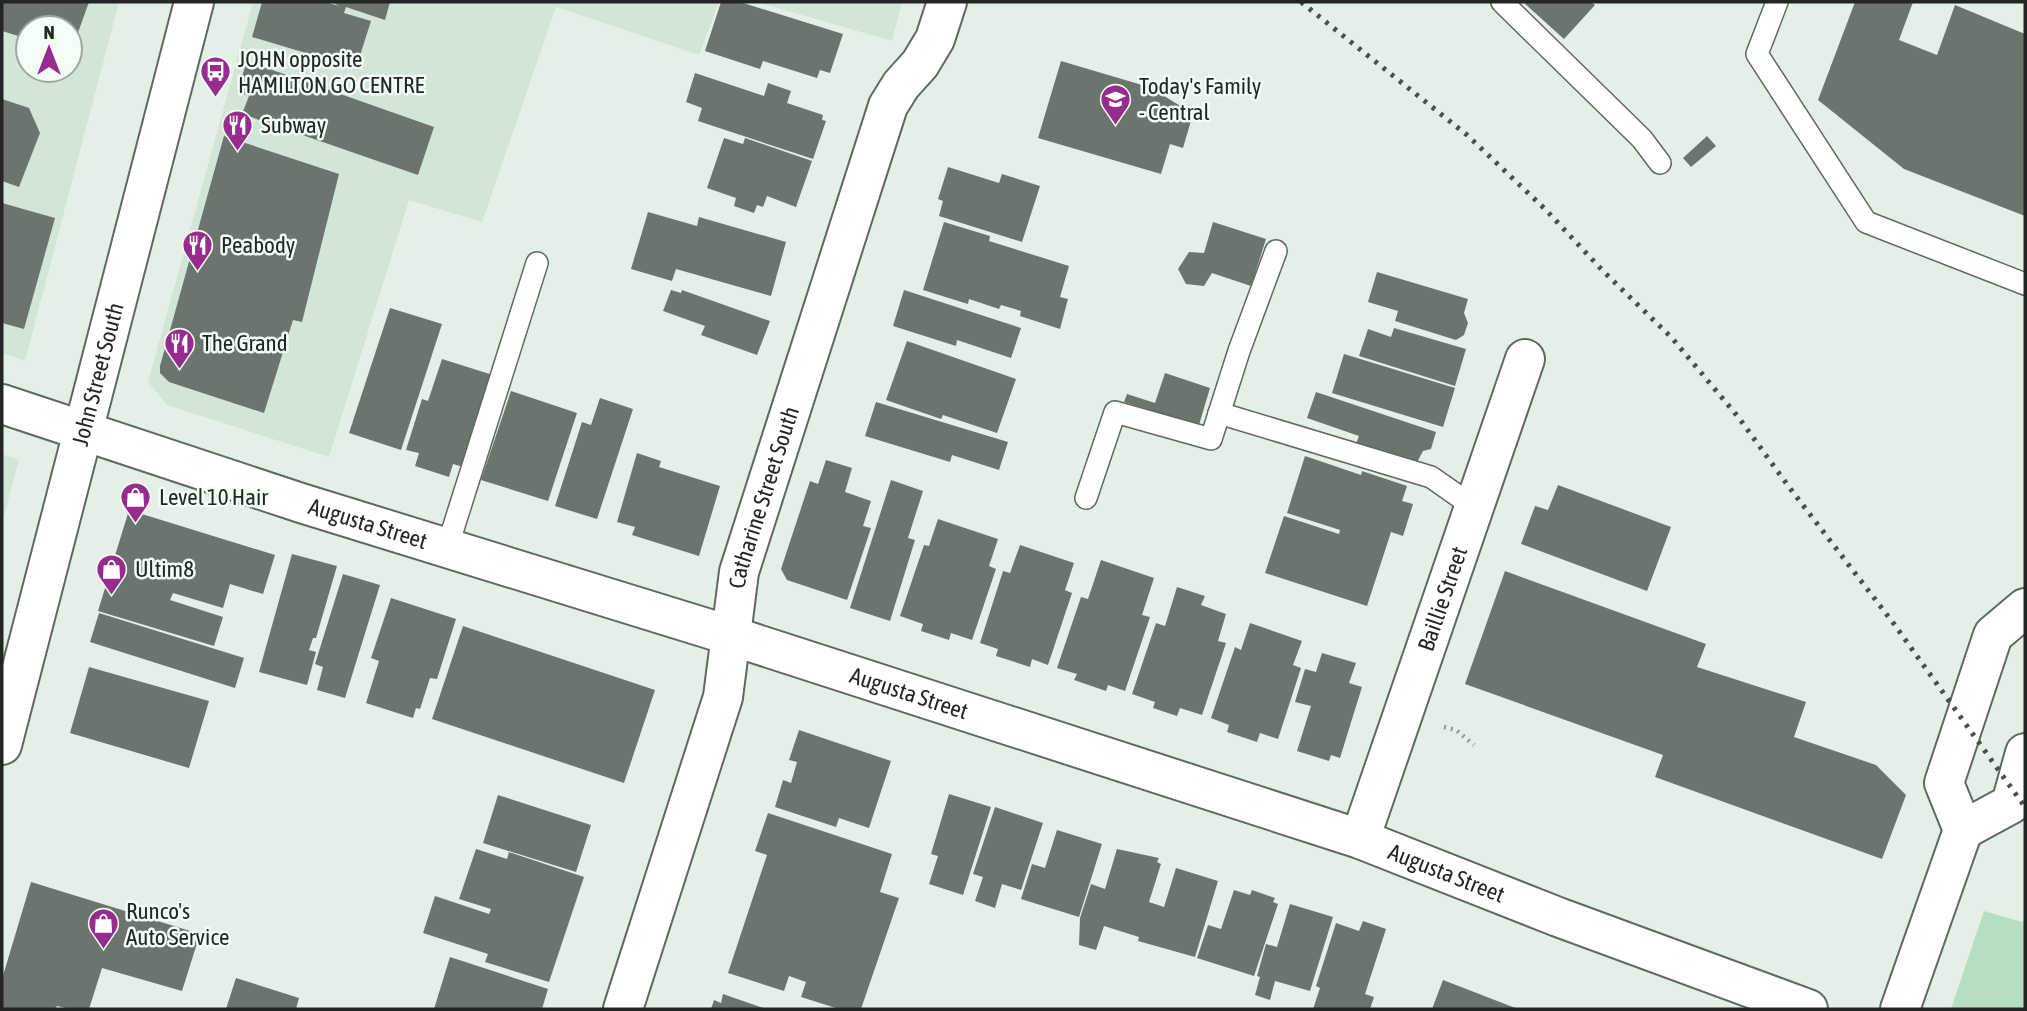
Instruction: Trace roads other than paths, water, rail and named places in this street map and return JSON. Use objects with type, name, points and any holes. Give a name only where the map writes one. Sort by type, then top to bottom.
[{"type":"street","name":"John Street South","points":[[2,745],[194,2]]},
{"type":"street","name":"Catharine Street South","points":[[623,1009],[723,697],[739,572],[888,106],[936,39],[947,2]]},
{"type":"street","name":"Baillie Street","points":[[1360,839],[1525,359]]},
{"type":"street","name":"Augusta Street","points":[[2,404],[301,503],[732,636],[1360,839],[1558,917],[1808,1009]]},
{"type":"street","points":[[1900,1009],[1963,830],[1944,783],[1993,635],[2025,608]]},
{"type":"street","points":[[1963,830],[2011,804],[2025,753]]},
{"type":"lane","points":[[1502,2],[1642,139],[1660,163]]},
{"type":"lane","points":[[1777,2],[1757,54],[1866,222],[2025,284]]},
{"type":"lane","points":[[1086,498],[1115,412],[1211,439],[1276,251]]},
{"type":"lane","points":[[447,548],[537,263]]},
{"type":"lane","points":[[1219,413],[1431,477],[1474,507]]},
{"type":"railway","points":[[1301,2],[1467,135],[1545,209],[1603,271],[1672,338],[1739,418],[1894,624],[2025,807]]},
{"type":"place","name":"JOHN opposite HAMILTON GO CENTRE","points":[[215,99]]},
{"type":"place","name":"Today's Family - Central","points":[[1116,126]]},
{"type":"place","name":"Subway","points":[[238,152]]},
{"type":"place","name":"Peabody","points":[[198,272]]},
{"type":"place","name":"The Grand","points":[[179,370]]},
{"type":"place","name":"Level 10 Hair","points":[[136,524]]},
{"type":"place","name":"Ultim8","points":[[112,596]]},
{"type":"place","name":"Runco's Auto Service","points":[[103,951]]}]
